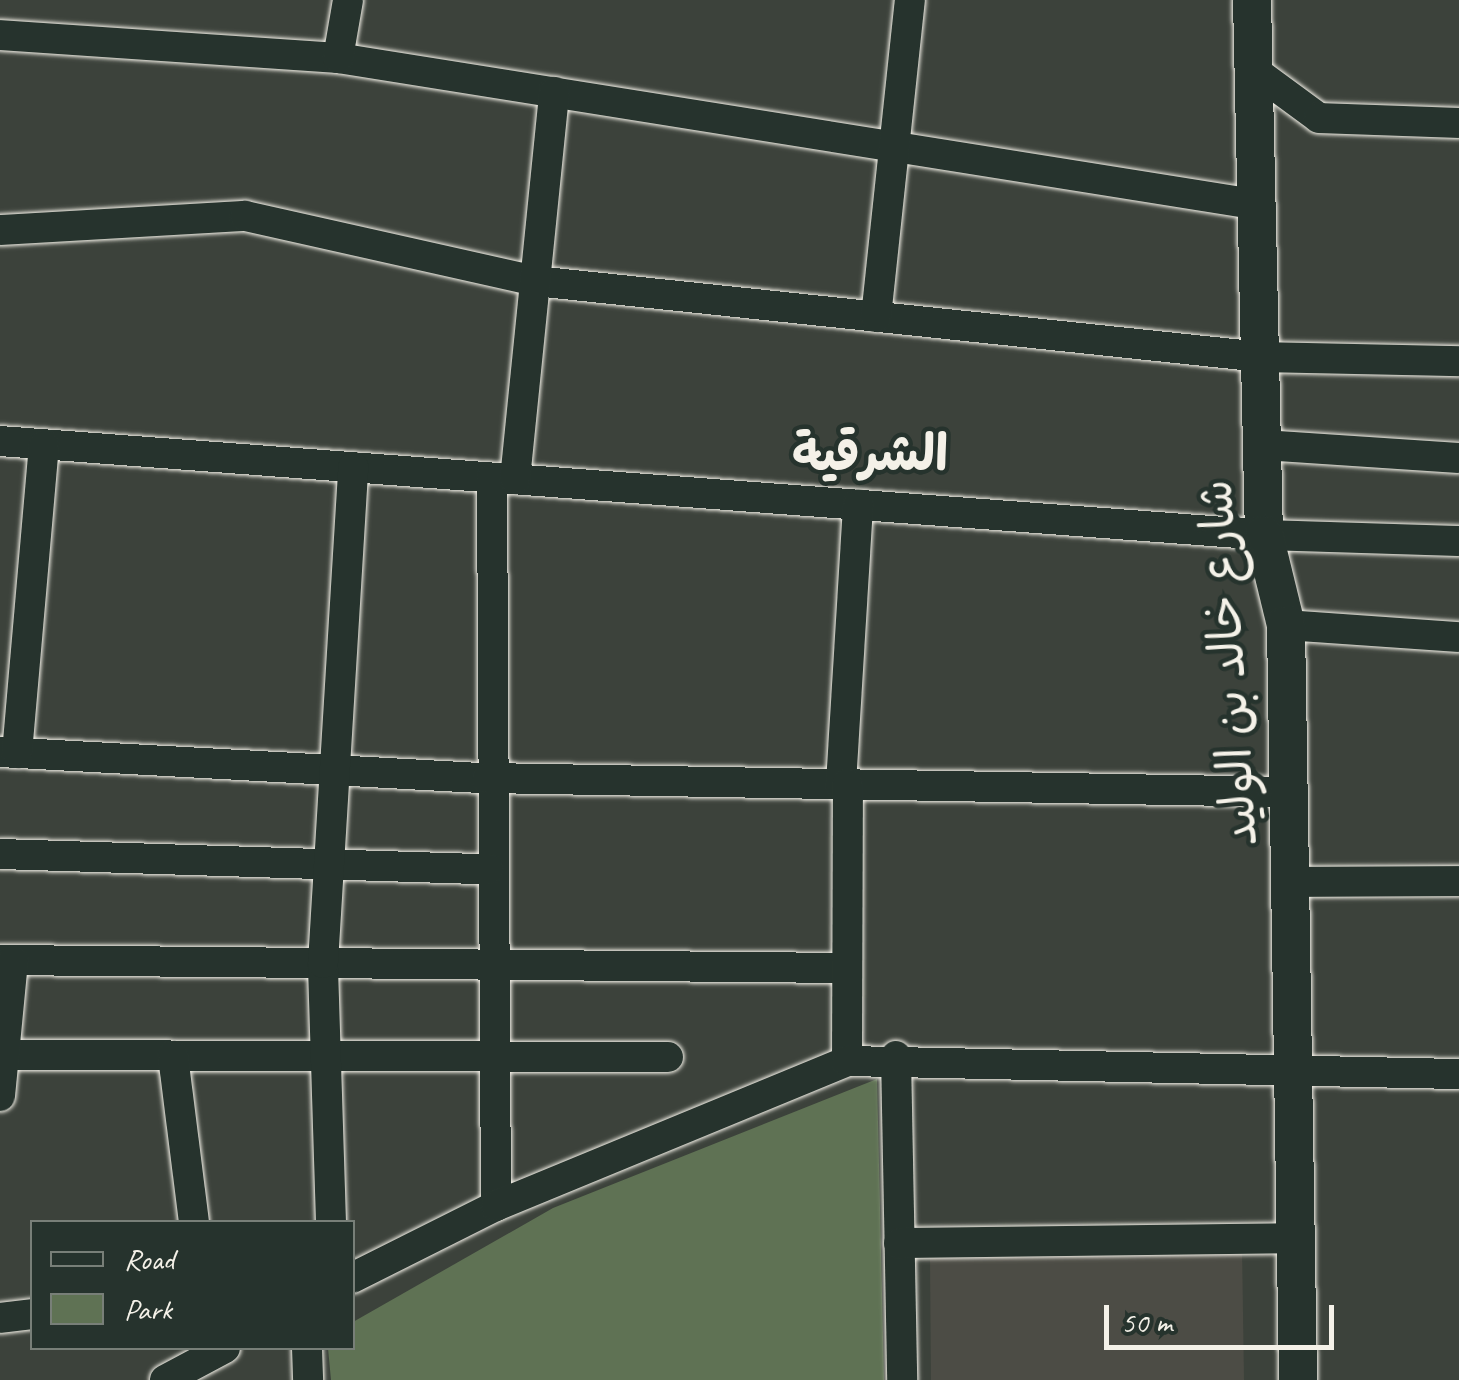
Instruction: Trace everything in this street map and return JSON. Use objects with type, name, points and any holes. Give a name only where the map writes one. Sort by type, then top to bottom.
[{"type":"main road","name":"شارع خالد بن الوليد","points":[[1252,0],[1260,205],[1264,535],[1286,625],[1298,1380]]},
{"type":"street","points":[[338,58],[348,0]]},
{"type":"street","points":[[876,316],[910,0]]},
{"type":"street","points":[[0,35],[338,58],[1260,205]]},
{"type":"street","points":[[1255,71],[1319,118],[1459,123]]},
{"type":"street","points":[[496,1206],[487,778],[503,478],[535,281],[554,92]]},
{"type":"street","points":[[0,230],[245,216],[535,281],[1262,357],[1459,361]]},
{"type":"street","points":[[0,441],[1264,535],[1459,541]]},
{"type":"street","points":[[44,444],[8,753],[487,778],[1290,792]]},
{"type":"street","points":[[1263,445],[1459,458]]},
{"type":"street","points":[[331,1220],[322,1056],[323,963],[353,468]]},
{"type":"street","points":[[846,1060],[844,784],[858,504]]},
{"type":"street","points":[[1286,625],[1459,637]]},
{"type":"street","points":[[0,854],[489,869]]},
{"type":"street","points":[[1293,882],[1459,881]]},
{"type":"street","points":[[0,1096],[6,960],[844,968]]},
{"type":"street","points":[[1,1056],[668,1057]]},
{"type":"street","points":[[173,1056],[194,1220]]},
{"type":"street","points":[[896,1056],[902,1380]]},
{"type":"street","points":[[355,1276],[496,1206],[846,1060],[896,1056],[1292,1073],[1459,1074]]},
{"type":"street","points":[[900,1243],[1295,1238]]},
{"type":"street","points":[[0,1318],[30,1314]]},
{"type":"street","points":[[165,1380],[221,1350]]},
{"type":"street","points":[[307,1350],[308,1380]]},
{"type":"shaded area","points":[[1242,1247],[1244,1380],[931,1380],[930,1258]]},
{"type":"green space","points":[[877,1079],[884,1380],[331,1380],[328,1350],[355,1350],[355,1321],[553,1208]]},
{"type":"district","name":"الشرقية","points":[[870,454]]}]
